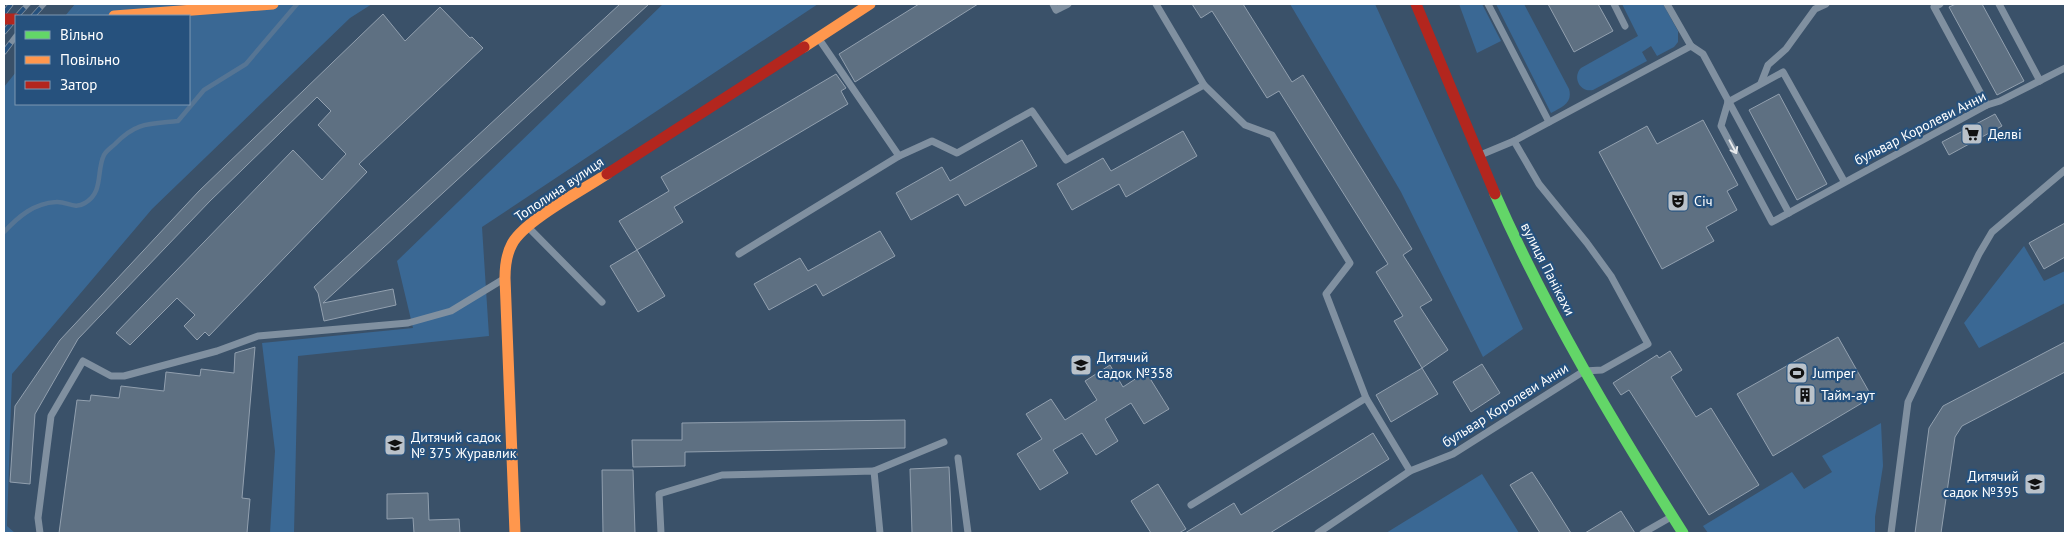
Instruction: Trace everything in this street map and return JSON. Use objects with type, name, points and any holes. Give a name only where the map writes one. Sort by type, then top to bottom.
[{"type":"street","points":[[127,15],[273,4]]},
{"type":"street","name":"Тополина вулиця","points":[[515,533],[505,262],[516,236],[527,226],[870,4]]},
{"type":"street","name":"вулиця Панікахи","points":[[1416,4],[1478,156],[1529,267],[1584,371],[1683,533]]},
{"type":"lane","points":[[1053,4],[1056,10],[1068,4]]},
{"type":"lane","points":[[1156,4],[1204,85],[1245,125],[1272,135],[1350,263],[1326,294],[1366,398],[1410,471]]},
{"type":"lane","points":[[1488,4],[1549,122]]},
{"type":"lane","points":[[1614,4],[1625,26]]},
{"type":"lane","points":[[1667,4],[1691,46],[1702,54],[1789,213]]},
{"type":"lane","points":[[1761,83],[1768,65],[1786,49],[1815,9],[1826,4]]},
{"type":"lane","points":[[1940,4],[1934,7],[1987,105]]},
{"type":"lane","points":[[1999,4],[2040,81]]},
{"type":"lane","points":[[818,36],[899,156]]},
{"type":"lane","points":[[1478,156],[1514,141],[1691,46]]},
{"type":"lane","name":"бульвар Королеви Анни","points":[[1728,102],[1721,126],[1772,222],[1844,181],[1987,105],[2000,101],[2065,68]]},
{"type":"lane","points":[[1728,102],[1783,72],[1844,181]]},
{"type":"lane","points":[[739,254],[899,156],[932,141],[958,154],[1032,111],[1066,160],[1204,85]]},
{"type":"lane","name":"бульвар Королеви Анни","points":[[1318,533],[1410,471],[1453,454],[1584,371],[1602,370],[1648,344],[1611,276],[1592,249],[1539,184],[1514,141]]},
{"type":"lane","points":[[1892,533],[1908,402],[1992,232],[2065,170]]},
{"type":"lane","points":[[527,226],[602,302]]},
{"type":"lane","points":[[40,533],[38,518],[51,416],[83,361],[111,376],[124,376],[216,351],[258,336],[408,323],[451,311],[505,278]]},
{"type":"lane","points":[[1191,505],[1366,398]]},
{"type":"lane","points":[[660,533],[659,494],[722,476],[874,472],[944,442]]},
{"type":"lane","points":[[958,458],[968,533]]},
{"type":"lane","points":[[874,472],[880,533]]},
{"type":"lane","points":[[1643,533],[1672,516]]},
{"type":"shaded area","points":[[75,4],[372,4],[350,18],[152,209],[12,374],[7,526],[15,533],[4,533],[4,87],[15,73],[15,105],[190,105],[190,15],[66,15]]},
{"type":"shaded area","points":[[663,4],[818,4],[482,227],[489,336],[298,356],[294,533],[270,533],[275,451],[262,343],[413,328],[397,261]]},
{"type":"shaded area","points":[[1290,4],[1375,4],[1523,329],[1483,357],[1401,192]]},
{"type":"shaded area","points":[[1459,4],[1482,4],[1501,41],[1477,53]]},
{"type":"shaded area","points":[[1496,4],[1524,4],[1569,89],[1570,94],[1566,104],[1551,113]]},
{"type":"shaded area","points":[[1622,4],[1663,4],[1678,31],[1678,42],[1674,47],[1657,56],[1651,46],[1642,52],[1647,61],[1593,90],[1584,89],[1577,80],[1578,72],[1581,68],[1638,36]]},
{"type":"shaded area","points":[[2024,246],[2044,281],[2065,271],[2065,303],[1979,348],[1964,323]]},
{"type":"shaded area","points":[[1881,423],[1883,466],[1875,517],[1875,533],[1708,533],[1703,526],[1792,472],[1804,489],[1832,472],[1822,456]]},
{"type":"shaded area","points":[[1482,474],[1519,533],[1386,533]]},
{"type":"building","points":[[620,4],[649,4],[323,303],[393,289],[396,305],[324,321],[318,293],[314,287]]},
{"type":"building","points":[[919,4],[978,4],[855,82],[839,54]]},
{"type":"building","points":[[1192,4],[1243,4],[1292,82],[1303,75],[1412,249],[1403,255],[1432,300],[1420,307],[1448,350],[1422,368],[1394,321],[1403,316],[1376,272],[1388,264],[1279,91],[1267,98],[1212,11],[1201,18]]},
{"type":"building","points":[[1548,4],[1598,4],[1613,31],[1574,52]]},
{"type":"building","points":[[1956,4],[1982,4],[2024,81],[1997,95],[1949,7]]},
{"type":"building","points":[[440,7],[470,38],[472,37],[483,48],[359,164],[367,172],[209,336],[205,332],[197,340],[184,326],[195,315],[177,298],[130,345],[116,333],[293,150],[322,180],[346,154],[318,125],[331,111],[317,97],[210,201],[78,339],[35,414],[30,484],[10,482],[15,406],[60,340],[199,191],[383,14],[405,41]]},
{"type":"building","points":[[836,74],[846,88],[841,91],[848,104],[674,207],[683,222],[637,250],[619,221],[669,191],[661,177]]},
{"type":"building","points":[[1779,94],[1827,184],[1797,200],[1749,110]]},
{"type":"building","name":"Делві","points":[[1995,114],[2002,126],[1949,155],[1942,142]]},
{"type":"building","name":"Січ","points":[[1703,120],[1738,185],[1727,191],[1737,210],[1706,227],[1714,241],[1662,269],[1599,152],[1647,126],[1657,144]]},
{"type":"building","points":[[1183,131],[1197,156],[1126,197],[1119,184],[1072,210],[1057,184],[1103,158],[1111,171]]},
{"type":"building","points":[[1022,140],[1037,166],[965,206],[958,194],[911,220],[896,193],[942,167],[950,181]]},
{"type":"building","points":[[2065,223],[2065,257],[2044,269],[2029,243]]},
{"type":"building","points":[[880,231],[895,256],[823,296],[816,284],[769,310],[754,284],[800,258],[808,271]]},
{"type":"building","points":[[637,250],[665,296],[638,312],[610,266]]},
{"type":"building","name":"Тайм-аут","points":[[1838,337],[1872,397],[1773,456],[1737,394]]},
{"type":"building","points":[[2065,342],[2065,372],[1962,426],[1955,437],[1941,533],[1915,533],[1929,428],[1943,406]]},
{"type":"building","points":[[255,347],[242,498],[250,499],[247,533],[59,533],[77,400],[90,401],[91,395],[119,398],[121,386],[164,391],[166,372],[200,376],[201,369],[234,373],[235,353]]},
{"type":"building","points":[[1670,351],[1682,370],[1671,377],[1696,417],[1711,408],[1759,485],[1709,515],[1629,390],[1621,395],[1613,383],[1657,355],[1659,358]]},
{"type":"building","points":[[1482,364],[1500,393],[1471,412],[1453,382]]},
{"type":"building","points":[[1110,365],[1123,387],[1146,372],[1169,409],[1144,424],[1131,403],[1105,419],[1118,441],[1096,455],[1082,433],[1053,450],[1068,473],[1040,490],[1017,454],[1042,439],[1026,414],[1051,399],[1065,420],[1097,400],[1085,381]]},
{"type":"building","points":[[1422,368],[1438,394],[1391,422],[1376,395]]},
{"type":"building","points":[[905,420],[905,448],[685,452],[685,466],[633,467],[632,440],[682,440],[682,423]]},
{"type":"building","points":[[1373,433],[1389,459],[1270,533],[1185,533],[1234,503],[1241,515]]},
{"type":"building","points":[[949,467],[952,533],[912,533],[910,469]]},
{"type":"building","points":[[602,470],[633,470],[635,533],[603,533]]},
{"type":"building","points":[[1532,472],[1571,533],[1540,533],[1510,485]]},
{"type":"building","points":[[1158,484],[1186,529],[1179,533],[1151,533],[1131,501]]},
{"type":"building","points":[[428,493],[429,520],[459,519],[460,533],[414,533],[413,518],[387,519],[387,494]]},
{"type":"building","points":[[1621,511],[1635,533],[1585,533]]},
{"type":"waterway","points":[[4,232],[21,216],[41,205],[60,202],[77,206],[85,203],[95,193],[102,161],[108,151],[123,137],[137,128],[144,125],[178,121],[204,90],[246,64],[297,4]]},
{"type":"railway","points":[[4,13],[11,4]]},
{"type":"railway","points":[[18,15],[28,4]]},
{"type":"railway","points":[[34,15],[44,4]]},
{"type":"railway","points":[[4,32],[15,19]]},
{"type":"railway","points":[[4,52],[15,37]]},
{"type":"traffic: fast","points":[[1495,194],[1559,324],[1607,409],[1683,533]]},
{"type":"traffic: slow","points":[[127,15],[273,4]]},
{"type":"traffic: slow","points":[[804,47],[870,4]]},
{"type":"traffic: slow","points":[[515,533],[505,278],[507,256],[512,244],[519,235],[541,216],[607,174]]},
{"type":"traffic: jam","points":[[1416,4],[1495,194]]},
{"type":"traffic: jam","points":[[4,19],[15,19]]},
{"type":"traffic: jam","points":[[607,174],[804,47]]},
{"type":"place","name":"Делві","points":[[1972,134]]},
{"type":"place","name":"Січ","points":[[1678,201]]},
{"type":"place","name":"Дитячий садок №358","points":[[1081,365]]},
{"type":"place","name":"Jumper","points":[[1797,373]]},
{"type":"place","name":"Тайм-аут","points":[[1805,395]]},
{"type":"place","name":"Дитячий садок № 375 Журавлик","points":[[395,445]]},
{"type":"place","name":"Дитячий садок №395","points":[[2035,484]]}]
